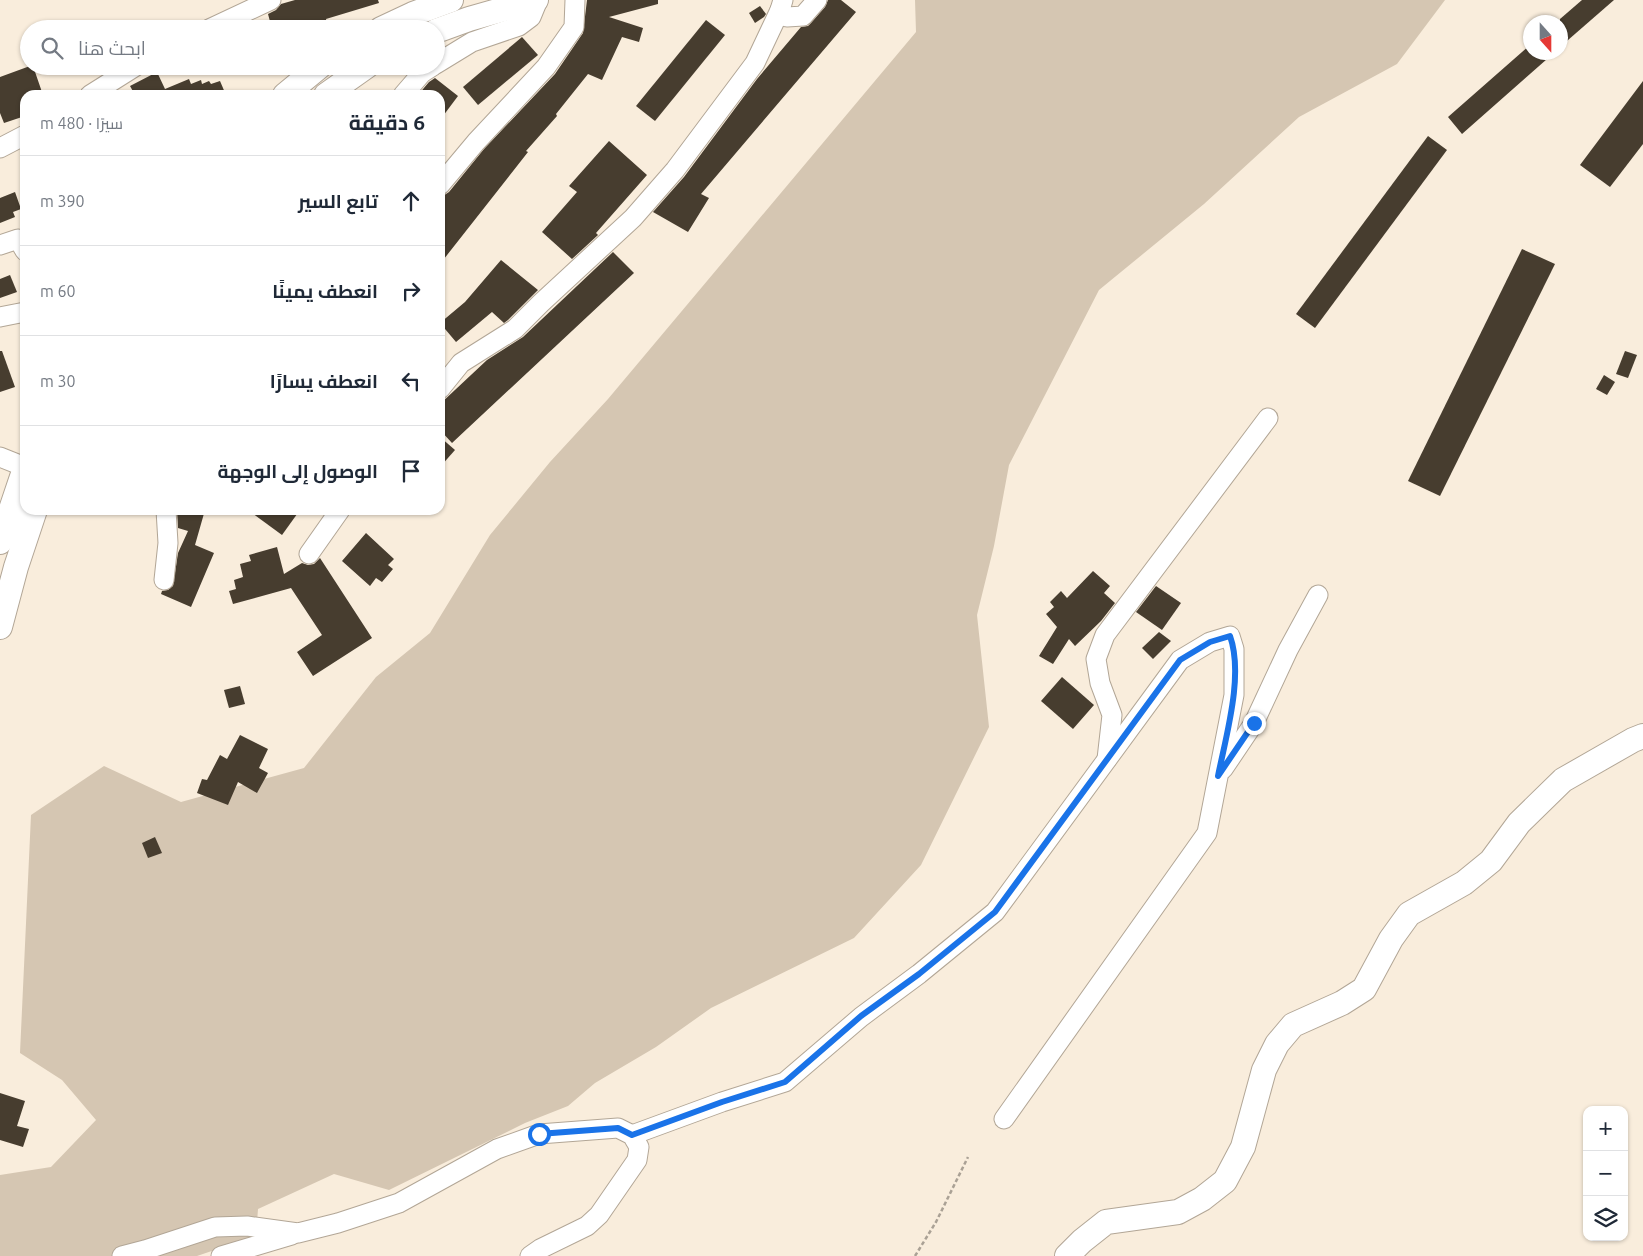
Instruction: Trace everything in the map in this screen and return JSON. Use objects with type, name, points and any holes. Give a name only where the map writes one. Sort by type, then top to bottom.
[{"type":"main road","points":[[400,20],[451,0]]},
{"type":"main road","points":[[445,28],[505,4],[537,0]]},
{"type":"main road","points":[[291,90],[309,75]]},
{"type":"main road","points":[[333,90],[354,75]]},
{"type":"main road","points":[[0,542],[20,482]]},
{"type":"main road","points":[[0,628],[16,567],[33,515]]},
{"type":"main road","points":[[1067,1256],[1106,1222],[1178,1212],[1202,1200],[1225,1181],[1243,1147],[1264,1070],[1277,1044],[1293,1025],[1342,1002],[1364,989],[1391,939],[1409,914],[1464,883],[1491,861],[1519,823],[1563,780],[1643,736]]},
{"type":"street","points":[[228,20],[271,0]]},
{"type":"street","points":[[445,58],[472,42],[519,26],[531,17],[537,0]]},
{"type":"street","points":[[445,179],[476,142],[546,67],[574,27],[576,0]]},
{"type":"street","points":[[781,5],[787,17],[803,16],[817,0]]},
{"type":"street","points":[[445,383],[461,363],[515,329],[633,218],[675,170],[755,63],[781,5]]},
{"type":"street","points":[[98,90],[122,75]]},
{"type":"street","points":[[407,90],[420,75]]},
{"type":"street","points":[[0,148],[20,138]]},
{"type":"street","points":[[0,245],[18,238],[20,242]]},
{"type":"street","points":[[0,318],[20,313]]},
{"type":"street","points":[[1107,760],[1112,715],[1100,683],[1096,658],[1105,635],[1268,418]]},
{"type":"street","points":[[0,457],[20,465]]},
{"type":"street","points":[[164,580],[168,543],[166,515]]},
{"type":"street","points":[[309,554],[336,515]]},
{"type":"street","points":[[1218,776],[1254,723],[1288,650],[1318,595]]},
{"type":"street","points":[[632,1135],[722,1102],[785,1082],[861,1016],[919,974],[995,912],[1180,660],[1210,642],[1230,636],[1234,649],[1234,695],[1207,833],[1004,1119]]},
{"type":"street","points":[[221,1256],[338,1223],[399,1203],[497,1149],[539,1134],[618,1128],[632,1135],[639,1146],[637,1160],[599,1215],[587,1226],[540,1249],[530,1256]]},
{"type":"street","points":[[122,1256],[215,1227],[247,1226],[298,1233]]},
{"type":"path","points":[[915,1256],[936,1222],[968,1157]]},
{"type":"shaded area","points":[[915,0],[1445,0],[1397,64],[1299,117],[1204,204],[1099,290],[1009,465],[994,546],[977,615],[989,727],[921,865],[854,938],[711,1008],[656,1047],[595,1083],[568,1106],[525,1123],[389,1190],[334,1174],[258,1209],[256,1236],[197,1256],[0,1256],[0,1175],[51,1167],[96,1120],[62,1080],[20,1053],[31,815],[104,766],[181,802],[304,768],[376,677],[430,633],[490,535],[550,462],[608,399],[916,32]]},
{"type":"building","points":[[295,0],[378,0],[379,3],[326,20],[270,20],[268,14],[276,10],[281,4]]},
{"type":"building","points":[[587,0],[658,0],[658,4],[609,17],[643,28],[639,42],[622,37],[602,80],[588,74],[556,114],[557,116],[526,151],[528,152],[445,258],[445,195],[484,149],[555,74],[583,33]]},
{"type":"building","points":[[828,0],[841,0],[856,12],[701,194],[709,198],[688,232],[653,212],[684,177],[757,79],[801,27],[808,26],[811,23],[825,7]]},
{"type":"building","points":[[1582,0],[1614,0],[1568,40],[1568,15],[1565,15]]},
{"type":"building","points":[[760,6],[766,14],[755,23],[749,13]]},
{"type":"building","points":[[706,20],[725,35],[655,121],[636,106]]},
{"type":"building","points":[[522,37],[538,55],[478,105],[463,87]]},
{"type":"building","points":[[1523,51],[1523,60],[1546,60],[1462,134],[1448,117]]},
{"type":"building","points":[[20,70],[20,75],[36,75],[41,90],[20,90],[20,118],[4,123],[0,113],[0,77]]},
{"type":"building","points":[[151,75],[158,75],[165,89],[189,79],[191,84],[201,80],[202,84],[209,81],[211,84],[220,81],[224,90],[132,90],[130,86]]},
{"type":"building","points":[[435,78],[458,96],[445,113],[445,90],[422,90]]},
{"type":"building","points":[[1643,81],[1643,144],[1610,187],[1580,165]]},
{"type":"building","points":[[1428,136],[1447,150],[1315,328],[1296,314]]},
{"type":"building","points":[[609,141],[647,175],[596,233],[598,235],[572,259],[542,232],[577,192],[569,186]]},
{"type":"building","points":[[15,192],[20,209],[13,212],[15,217],[0,223],[0,198]]},
{"type":"building","points":[[1522,249],[1555,264],[1440,496],[1408,481]]},
{"type":"building","points":[[613,252],[634,273],[452,443],[445,435],[445,399],[487,360],[523,337]]},
{"type":"building","points":[[501,260],[538,290],[504,323],[492,312],[456,342],[445,329],[445,319],[465,302]]},
{"type":"building","points":[[10,275],[17,292],[0,298],[0,279]]},
{"type":"building","points":[[0,351],[2,351],[15,387],[0,392]]},
{"type":"building","points":[[1625,351],[1637,355],[1628,378],[1616,374]]},
{"type":"building","points":[[1604,375],[1615,382],[1607,395],[1596,389]]},
{"type":"building","points":[[445,441],[455,450],[445,461]]},
{"type":"building","points":[[177,515],[204,515],[195,545],[214,553],[191,607],[161,594],[162,591],[168,590],[173,586],[178,553],[188,531],[178,528]]},
{"type":"building","points":[[255,515],[296,515],[282,535]]},
{"type":"building","points":[[366,533],[394,559],[388,565],[393,569],[382,582],[376,578],[370,586],[342,561]]},
{"type":"building","points":[[277,547],[284,574],[302,563],[314,564],[320,558],[372,638],[313,676],[297,652],[322,635],[291,588],[233,604],[229,591],[236,589],[234,580],[243,577],[240,564],[251,561],[249,555]]},
{"type":"building","points":[[1093,571],[1110,586],[1104,593],[1115,603],[1101,621],[1075,646],[1069,639],[1053,664],[1039,656],[1057,627],[1046,614],[1054,607],[1050,602],[1061,591],[1067,598]]},
{"type":"building","points":[[1156,586],[1181,603],[1162,630],[1136,612]]},
{"type":"building","points":[[1159,632],[1171,641],[1153,659],[1142,648]]},
{"type":"building","points":[[1062,677],[1094,705],[1073,729],[1041,701]]},
{"type":"building","points":[[240,686],[245,704],[229,708],[224,690]]},
{"type":"building","points":[[240,735],[268,749],[259,768],[268,773],[257,793],[238,782],[228,805],[197,793],[202,779],[207,780],[220,755],[227,759]]},
{"type":"building","points":[[155,837],[162,853],[148,858],[142,843]]},
{"type":"building","points":[[0,1093],[25,1101],[17,1126],[29,1129],[23,1147],[0,1140]]},
{"type":"route","points":[[539,1134],[618,1128],[632,1135],[722,1102],[785,1082],[861,1016],[919,974],[995,912],[1180,660],[1210,642],[1230,636],[1234,649],[1234,695],[1218,776],[1254,723]]}]
